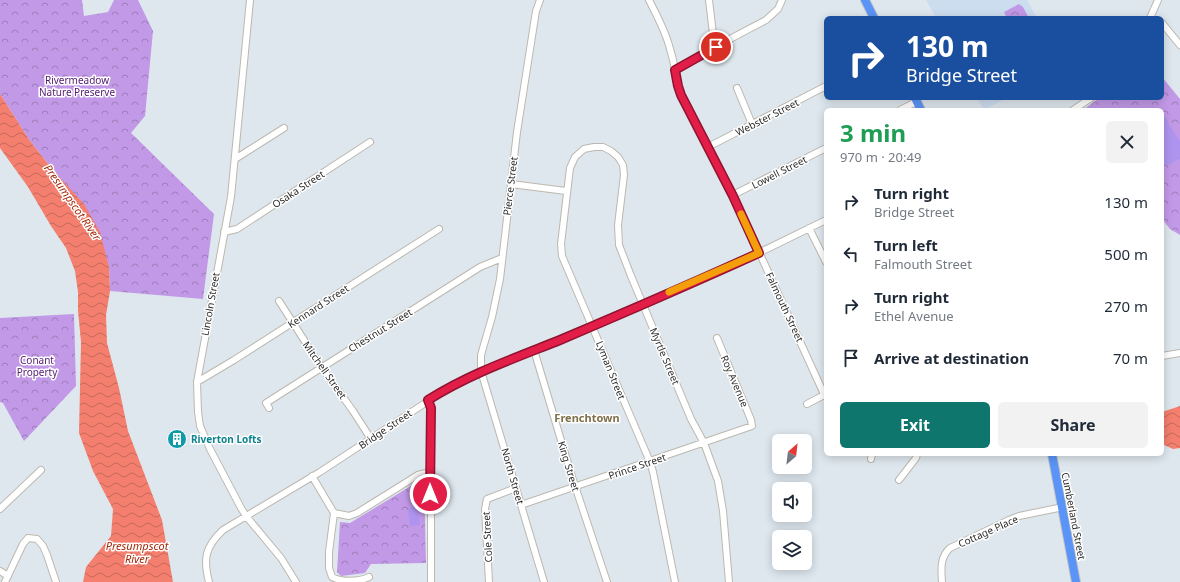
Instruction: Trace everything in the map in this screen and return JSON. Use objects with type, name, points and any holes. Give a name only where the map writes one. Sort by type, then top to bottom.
[{"type":"main road","points":[[865,0],[873,16]]},
{"type":"main road","name":"Cumberland Street","points":[[1052,456],[1076,582]]},
{"type":"street","name":"Lincoln Street","points":[[250,0],[231,198],[197,382],[198,412],[202,431],[210,449],[246,516],[278,554],[296,582]]},
{"type":"street","name":"Pierce Street","points":[[481,371],[481,355],[496,302],[520,110],[537,0]]},
{"type":"street","name":"Falmouth Street","points":[[649,0],[670,46],[681,95],[733,196],[824,392]]},
{"type":"street","points":[[709,0],[716,47]]},
{"type":"street","points":[[675,70],[766,20],[778,9],[782,0]]},
{"type":"street","points":[[1153,16],[1158,0]]},
{"type":"street","points":[[1164,25],[1180,45]]},
{"type":"street","name":"Webster Street","points":[[708,147],[824,87]]},
{"type":"street","points":[[736,88],[752,124]]},
{"type":"street","points":[[903,108],[915,100]]},
{"type":"street","points":[[1076,108],[1088,100]]},
{"type":"street","points":[[235,159],[284,128]]},
{"type":"street","name":"Osaka Street","points":[[224,232],[237,229],[370,142]]},
{"type":"street","name":"Lyman Street","points":[[594,147],[584,149],[572,162],[566,191],[561,244],[562,256],[650,462],[675,582]]},
{"type":"street","name":"Myrtle Street","points":[[594,147],[603,147],[611,151],[618,157],[623,165],[624,175],[618,225],[618,240],[622,254],[691,419],[704,443],[715,472],[721,491],[729,582]]},
{"type":"street","name":"Lowell Street","points":[[733,196],[824,149]]},
{"type":"street","points":[[511,184],[566,191]]},
{"type":"street","name":"Bridge Street","points":[[209,582],[206,559],[211,543],[223,530],[312,476],[444,390],[481,371],[643,304],[759,253],[824,221]]},
{"type":"street","name":"Kennard Street","points":[[197,382],[234,360],[439,228]]},
{"type":"street","points":[[809,228],[824,258]]},
{"type":"street","name":"Chestnut Street","points":[[269,408],[266,403],[480,267],[489,262],[502,258]]},
{"type":"street","name":"Mitchell Street","points":[[279,302],[322,368],[371,438]]},
{"type":"street","name":"Roy Avenue","points":[[717,338],[751,420],[752,426]]},
{"type":"street","name":"King Street","points":[[534,350],[607,582]]},
{"type":"street","points":[[1164,356],[1180,353]]},
{"type":"street","name":"North Street","points":[[481,371],[544,582]]},
{"type":"street","points":[[807,404],[824,395]]},
{"type":"street","points":[[428,400],[431,408],[431,582]]},
{"type":"street","name":"Prince Street","points":[[521,505],[752,426]]},
{"type":"street","points":[[899,480],[916,456]]},
{"type":"street","points":[[0,509],[41,470]]},
{"type":"street","points":[[334,513],[349,516],[358,513],[418,475],[430,472]]},
{"type":"street","points":[[312,476],[334,513],[329,552],[329,568],[332,577],[339,581],[369,577]]},
{"type":"street","name":"Cole Street","points":[[489,582],[486,503],[488,499],[516,488]]},
{"type":"street","name":"Cottage Place","points":[[942,582],[943,558],[945,552],[950,548],[1019,516],[1063,507]]},
{"type":"street","points":[[5,582],[23,544],[28,538],[37,539],[43,546],[56,582]]},
{"type":"street","points":[[0,571],[8,576]]},
{"type":"shaded area","points":[[926,0],[1027,0],[1036,16],[935,16]]},
{"type":"shaded area","points":[[978,100],[1003,100],[988,108],[983,108]]},
{"type":"shaded area","points":[[1164,116],[1180,141],[1180,159],[1170,164],[1164,165]]},
{"type":"shaded area","points":[[418,507],[420,525],[410,526],[408,508]]},
{"type":"green space","name":"Rivermeadow Nature Preserve","points":[[0,0],[82,0],[84,16],[108,12],[114,0],[138,0],[153,31],[145,116],[131,133],[214,214],[203,299],[110,291],[109,267],[52,169],[30,141],[0,94]]},
{"type":"green space","points":[[1019,4],[1023,7],[1028,16],[1006,16],[1004,12]]},
{"type":"green space","points":[[1164,79],[1180,99],[1180,235],[1170,229],[1164,222],[1164,108],[1086,108],[1096,100],[1164,100]]},
{"type":"green space","name":"Conant Property","points":[[74,314],[76,386],[24,441],[3,403],[0,402],[0,318]]},
{"type":"green space","points":[[424,478],[426,563],[371,564],[365,573],[341,576],[337,572],[340,522],[350,523]]},
{"type":"water","name":"Presumpscot River","points":[[0,94],[30,141],[52,169],[84,204],[100,232],[109,267],[110,291],[106,315],[107,343],[119,388],[128,431],[162,520],[173,582],[83,582],[86,567],[111,536],[113,509],[93,471],[79,433],[81,342],[78,292],[75,271],[66,248],[28,187],[0,148]]},
{"type":"water","points":[[1180,406],[1180,448],[1173,449],[1164,445],[1164,411]]},
{"type":"slow traffic","points":[[669,292],[759,253],[741,214]]},
{"type":"place","name":"Riverton Lofts","points":[[177,439]]},
{"type":"district","name":"Frenchtown","points":[[587,417]]},
{"type":"route","points":[[430,494],[431,408],[428,400],[472,375],[643,304],[759,253],[733,196],[691,116],[678,86],[675,70],[716,47]]}]
